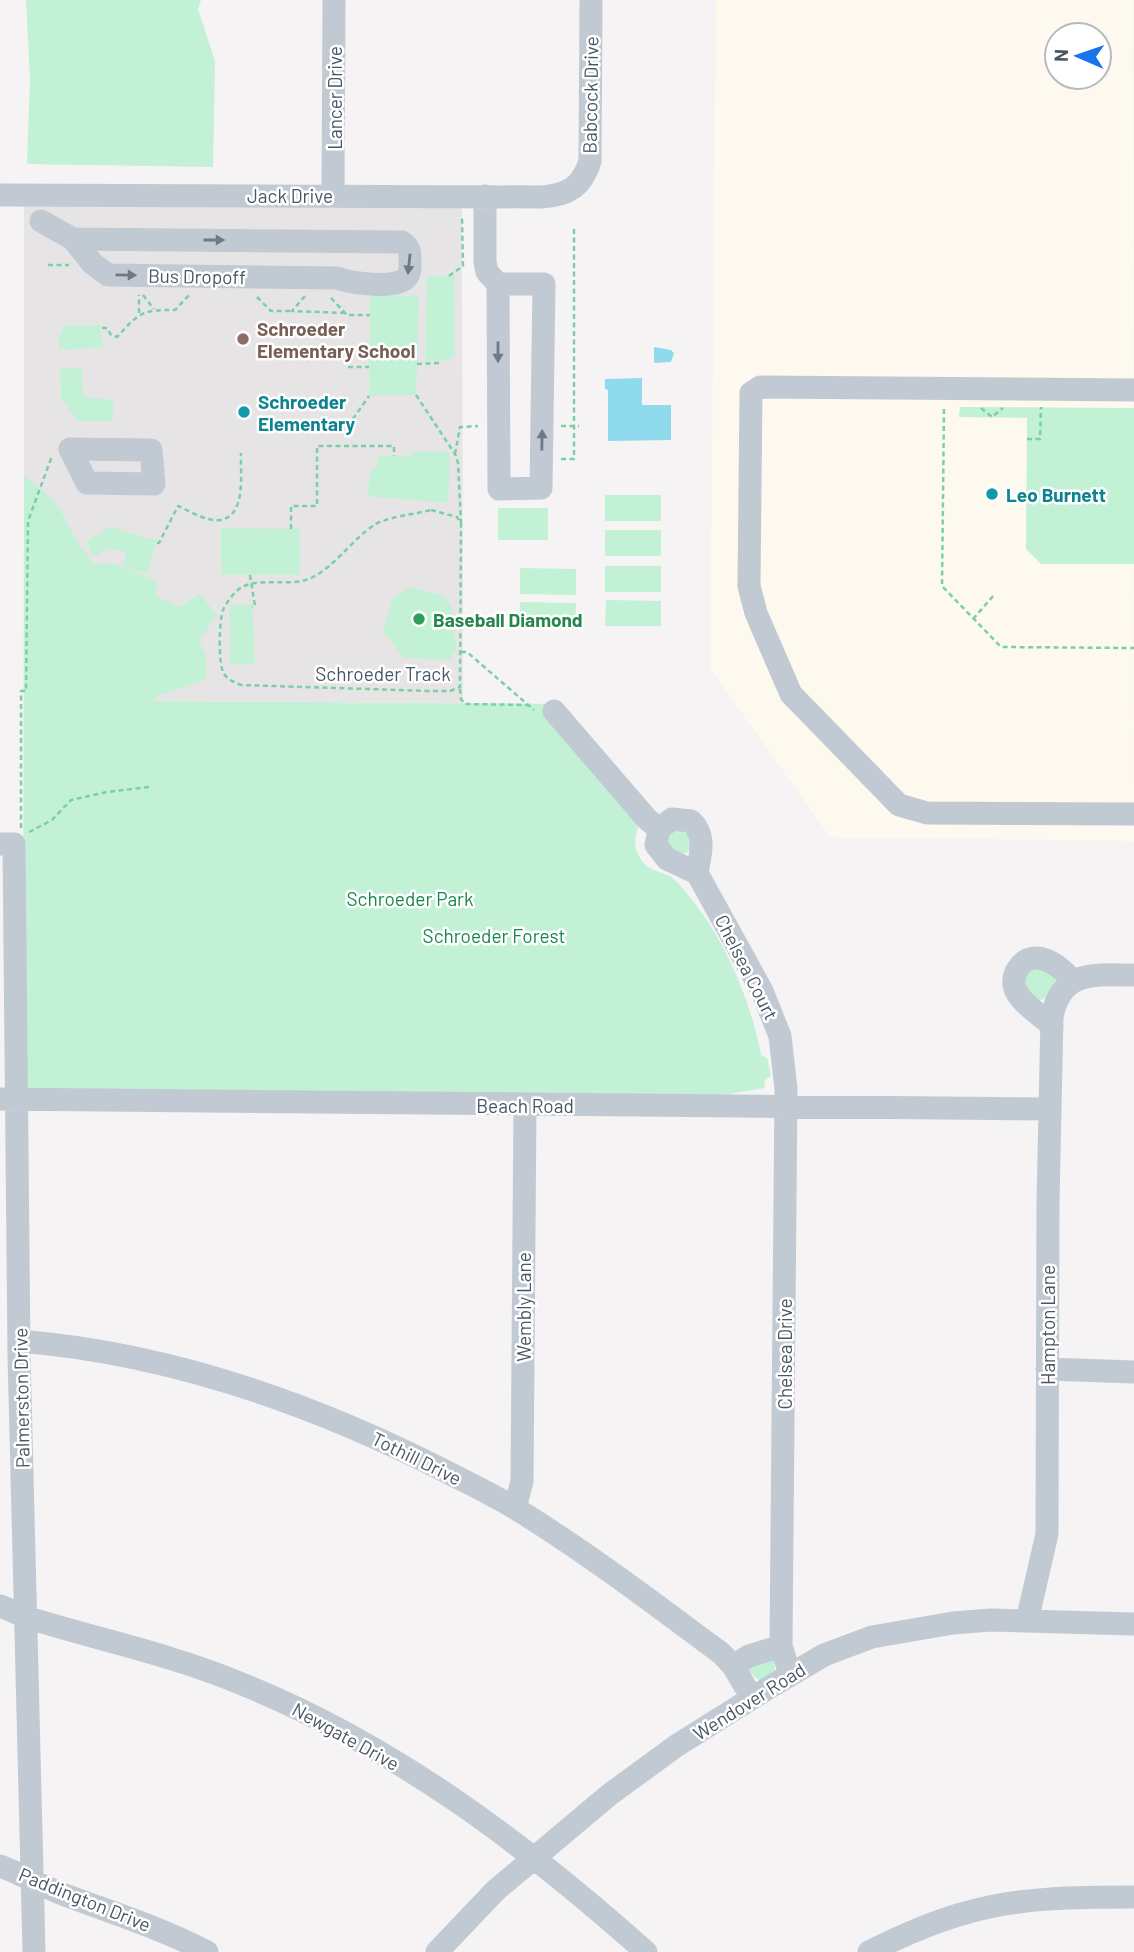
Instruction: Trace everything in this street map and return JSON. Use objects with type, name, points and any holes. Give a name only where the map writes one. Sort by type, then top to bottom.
[{"type":"street","name":"Lancer Drive","points":[[333,195],[334,0]]},
{"type":"street","name":"Babcock Drive","points":[[577,186],[587,171],[591,149],[591,0]]},
{"type":"street","name":"Jack Drive","points":[[0,195],[555,196],[565,194],[577,186]]},
{"type":"street","points":[[485,196],[485,262],[487,272],[498,284],[499,489],[541,488],[544,284],[498,284]]},
{"type":"street","points":[[41,221],[73,239],[336,240],[337,278]]},
{"type":"street","name":"Bus Dropoff","points":[[73,239],[92,263],[108,275],[337,278],[351,283],[396,284],[406,280],[410,273],[410,251],[402,242],[336,240]]},
{"type":"street","points":[[1134,390],[760,387],[751,393],[749,586],[755,613],[791,694],[899,805],[927,813],[1134,814]]},
{"type":"street","points":[[558,716],[647,819],[659,829]]},
{"type":"street","points":[[672,819],[685,819],[696,825],[702,840],[697,873],[667,859],[656,845],[659,829],[672,819]]},
{"type":"street","name":"Palmerston Drive","points":[[7,844],[13,1349],[26,1617],[34,1952]]},
{"type":"street","name":"Chelsea Court","points":[[697,873],[775,1019],[784,1052],[786,1107]]},
{"type":"street","points":[[1052,1026],[1017,992],[1014,976],[1020,966],[1030,960],[1042,959],[1061,969],[1065,988],[1083,976],[1134,975]]},
{"type":"street","name":"Hampton Lane","points":[[1027,1621],[1047,1534],[1049,1109],[1054,1004],[1065,988]]},
{"type":"street","name":"Beach Road","points":[[8,1099],[1049,1109]]},
{"type":"street","name":"Wembly Lane","points":[[515,1508],[522,1481],[525,1105]]},
{"type":"street","name":"Chelsea Drive","points":[[780,1646],[786,1107]]},
{"type":"street","name":"Tothill Drive","points":[[13,1349],[61,1344],[206,1375],[348,1425],[392,1445],[515,1508],[645,1595],[722,1654],[733,1666],[752,1698]]},
{"type":"street","points":[[1047,1369],[1134,1373]]},
{"type":"street","name":"Newgate Drive","points":[[0,1606],[26,1617],[205,1669],[311,1714],[419,1776],[482,1819],[579,1893],[646,1952]]},
{"type":"street","name":"Wendover Road","points":[[437,1952],[496,1890],[647,1767],[790,1674],[848,1644],[893,1632],[991,1620],[1134,1624]]},
{"type":"street","points":[[733,1666],[749,1656],[780,1646],[790,1674]]},
{"type":"street","name":"Paddington Drive","points":[[0,1866],[63,1895],[176,1936],[206,1952]]},
{"type":"street","points":[[869,1952],[920,1928],[981,1909],[1055,1899],[1134,1896]]},
{"type":"path","points":[[449,276],[463,266],[462,215]]},
{"type":"path","points":[[542,459],[574,459],[574,226]]},
{"type":"path","points":[[139,313],[139,289],[155,310]]},
{"type":"path","points":[[102,328],[107,328],[111,335],[117,337],[139,313],[176,310],[193,290]]},
{"type":"path","points":[[251,291],[271,311],[345,313]]},
{"type":"path","points":[[293,311],[310,291]]},
{"type":"path","points":[[417,364],[439,363],[439,360]]},
{"type":"path","points":[[348,367],[369,367]]},
{"type":"path","points":[[348,426],[369,396]]},
{"type":"path","name":"Schroeder Track","points":[[251,585],[232,595],[223,611],[221,668],[231,681],[258,686],[418,691],[450,691],[460,687],[461,523],[458,464],[455,454],[416,396]]},
{"type":"path","points":[[987,403],[976,403],[992,417],[1008,403],[998,403]]},
{"type":"path","points":[[947,404],[944,411],[942,586],[1001,648],[1134,649]]},
{"type":"path","points":[[1027,439],[1041,439],[1041,404]]},
{"type":"path","points":[[291,529],[291,506],[317,506],[317,446],[394,446],[394,456]]},
{"type":"path","points":[[61,452],[28,521],[26,691],[21,691],[21,834],[52,820],[71,800],[149,787]]},
{"type":"path","points":[[157,543],[178,506],[219,520],[232,514],[238,506],[241,453]]},
{"type":"path","points":[[251,585],[298,582],[312,578],[348,550],[375,524],[431,510],[457,517],[461,523]]},
{"type":"path","points":[[250,575],[255,606],[252,607]]},
{"type":"path","points":[[973,619],[994,596]]},
{"type":"path","points":[[461,652],[467,652],[545,719],[558,716]]},
{"type":"path","points":[[460,687],[461,699],[465,704],[529,705]]},
{"type":"shaded area","points":[[716,0],[1133,0],[1134,841],[830,837],[710,668]]},
{"type":"shaded area","name":"Schroeder Elementary School","points":[[24,195],[462,197],[463,703],[24,700]]},
{"type":"green space","points":[[26,0],[201,0],[198,9],[215,61],[213,167],[27,164],[30,78]]},
{"type":"green space","points":[[427,276],[455,276],[455,355],[448,360],[425,361]]},
{"type":"green space","points":[[370,295],[419,296],[416,395],[369,396]]},
{"type":"green space","points":[[100,325],[103,347],[59,350],[62,326]]},
{"type":"green space","points":[[60,368],[82,369],[83,397],[113,400],[113,421],[77,421],[61,397]]},
{"type":"green space","points":[[960,407],[1134,408],[1134,564],[1041,564],[1026,549],[1027,418],[959,417]]},
{"type":"green space","points":[[415,451],[450,452],[448,503],[367,496],[371,469],[377,468],[378,455],[411,456]]},
{"type":"green space","name":"Schroeder Forest","points":[[24,475],[56,503],[93,563],[116,564],[158,582],[155,595],[179,607],[199,594],[217,614],[199,641],[206,655],[206,679],[155,697],[155,701],[561,704],[642,818],[635,840],[642,861],[651,869],[676,881],[692,899],[719,940],[741,985],[761,1055],[767,1058],[771,1076],[764,1081],[765,1088],[715,1096],[31,1093],[23,1086]]},
{"type":"green space","points":[[605,495],[661,495],[661,521],[605,521]]},
{"type":"green space","points":[[498,508],[548,508],[548,540],[498,540]]},
{"type":"green space","points":[[110,527],[157,541],[147,574],[124,567],[126,552],[110,548],[93,557],[86,542]]},
{"type":"green space","points":[[221,528],[300,529],[300,575],[221,575]]},
{"type":"green space","points":[[605,530],[661,530],[661,556],[605,556]]},
{"type":"green space","points":[[605,566],[661,566],[661,592],[605,592]]},
{"type":"green space","points":[[520,568],[576,569],[576,595],[520,594]]},
{"type":"green space","name":"Baseball Diamond","points":[[410,587],[443,595],[451,607],[456,649],[449,660],[404,658],[383,631],[393,598]]},
{"type":"green space","points":[[606,600],[661,601],[661,626],[605,626]]},
{"type":"green space","points":[[520,602],[576,603],[575,629],[519,628]]},
{"type":"green space","points":[[252,604],[255,664],[230,664],[230,605]]},
{"type":"green space","points":[[671,828],[691,833],[690,849],[686,853],[675,855],[665,837]]},
{"type":"green space","points":[[1041,967],[1056,980],[1046,998],[1038,1001],[1025,990],[1024,973]]},
{"type":"green space","points":[[774,1659],[775,1671],[760,1681],[748,1671],[748,1665]]},
{"type":"water","points":[[654,347],[671,350],[674,353],[671,362],[654,363]]},
{"type":"water","points":[[642,378],[642,405],[671,405],[671,440],[608,441],[608,390],[605,389],[605,379]]},
{"type":"place","name":"Schroeder Elementary School","points":[[243,339]]},
{"type":"place","name":"Schroeder Elementary","points":[[244,412]]},
{"type":"place","name":"Leo Burnett","points":[[992,494]]},
{"type":"place","name":"Baseball Diamond","points":[[419,619]]},
{"type":"park label","name":"Schroeder Park","points":[[410,898]]}]
